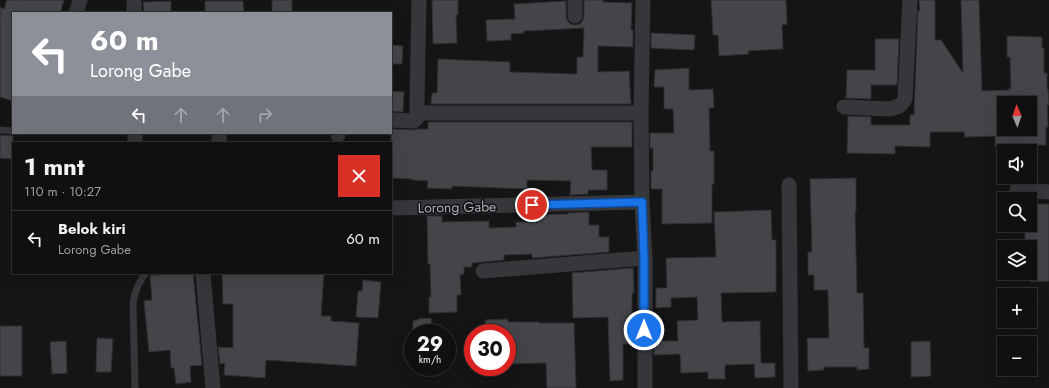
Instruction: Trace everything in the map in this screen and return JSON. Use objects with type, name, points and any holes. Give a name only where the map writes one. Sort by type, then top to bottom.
[{"type":"street","points":[[76,12],[80,0]]},
{"type":"street","points":[[134,0],[134,12]]},
{"type":"street","points":[[392,120],[414,121],[418,118],[419,0]]},
{"type":"street","points":[[574,0],[575,16]]},
{"type":"street","points":[[643,0],[642,202],[645,388]]},
{"type":"street","points":[[844,107],[890,109],[902,104],[904,99],[910,0]]},
{"type":"street","points":[[417,113],[642,113]]},
{"type":"street","points":[[789,185],[791,388]]},
{"type":"street","points":[[1017,190],[1049,192]]},
{"type":"street","name":"Lorong Gabe","points":[[392,208],[642,202]]},
{"type":"street","points":[[483,271],[644,258]]},
{"type":"street","points":[[203,274],[213,388]]},
{"type":"lane","points":[[0,130],[12,131]]},
{"type":"lane","points":[[135,388],[134,291],[145,274]]},
{"type":"building","points":[[7,0],[64,0],[60,12],[12,12],[12,101],[0,97],[0,7],[4,9]]},
{"type":"building","points":[[272,0],[292,0],[292,12],[272,12]]},
{"type":"building","points":[[432,0],[458,0],[458,15],[456,15],[457,43],[433,44]]},
{"type":"building","points":[[584,0],[632,3],[631,30],[633,30],[633,47],[598,46],[598,72],[629,71],[631,104],[431,104],[432,93],[437,93],[438,59],[510,62],[510,72],[577,74],[577,57],[583,57],[584,28],[524,31],[524,33],[511,34],[511,40],[487,41],[486,20],[515,19],[514,4],[566,1],[567,20],[570,24],[580,24],[584,16]]},
{"type":"building","points":[[711,0],[786,0],[787,24],[782,25],[783,49],[748,51],[749,54],[719,56],[718,35],[713,35]]},
{"type":"building","points":[[919,0],[935,0],[935,40],[941,40],[963,73],[961,0],[979,0],[982,91],[1009,90],[1009,88],[1011,88],[1010,57],[1007,57],[1007,36],[1042,37],[1042,48],[1044,48],[1044,73],[1047,73],[1049,105],[1047,105],[1048,127],[1046,127],[1046,145],[997,144],[997,146],[995,146],[995,136],[965,137],[964,132],[930,132],[930,147],[895,146],[895,154],[847,153],[848,116],[871,117],[871,125],[910,125],[910,115],[914,115],[918,11],[920,11]]},
{"type":"building","points":[[171,1],[171,12],[144,12],[143,2]]},
{"type":"building","points":[[205,1],[243,1],[244,12],[205,12]]},
{"type":"building","points":[[651,33],[695,35],[694,50],[651,48]]},
{"type":"building","points":[[875,39],[899,39],[897,85],[871,85],[871,99],[846,98],[847,70],[875,70]]},
{"type":"building","points":[[392,45],[403,46],[402,64],[392,64]]},
{"type":"building","points":[[689,68],[689,90],[713,89],[714,108],[709,108],[710,151],[714,151],[712,223],[662,224],[662,189],[651,189],[653,148],[650,148],[650,133],[674,133],[673,109],[664,109],[664,87],[654,87],[655,70]]},
{"type":"building","points":[[392,91],[404,92],[403,112],[392,111]]},
{"type":"building","points":[[428,122],[632,122],[632,147],[591,147],[592,170],[607,170],[607,190],[588,190],[588,194],[570,195],[571,181],[527,180],[527,189],[452,186],[452,189],[427,188],[428,181],[392,178],[392,129],[428,129]]},
{"type":"building","points":[[0,135],[13,136],[12,159],[0,158]]},
{"type":"building","points":[[856,178],[855,212],[857,293],[863,293],[864,348],[869,348],[869,369],[857,370],[857,367],[824,367],[824,370],[808,371],[807,338],[829,338],[828,290],[814,290],[814,275],[808,275],[808,252],[812,252],[810,179]]},
{"type":"building","points":[[1037,204],[1049,204],[1049,281],[1030,282],[1030,280],[1037,280],[1037,240],[1025,240],[1025,232],[1037,232]]},
{"type":"building","points":[[771,210],[772,240],[776,240],[776,292],[721,293],[722,322],[760,321],[761,363],[775,363],[775,377],[755,378],[754,364],[725,365],[725,379],[708,379],[708,372],[681,373],[680,354],[654,355],[654,341],[678,341],[677,321],[698,320],[697,297],[671,298],[671,307],[656,308],[656,288],[667,288],[666,258],[716,257],[714,212]]},
{"type":"building","points":[[589,212],[589,225],[599,225],[599,237],[609,237],[609,252],[532,258],[532,254],[504,255],[504,260],[472,263],[472,267],[464,267],[464,274],[460,275],[461,295],[457,295],[457,312],[429,313],[429,297],[431,297],[430,264],[428,264],[427,216],[442,216],[442,222],[489,221],[489,228],[516,227],[516,222],[531,222],[531,215]]},
{"type":"building","points":[[633,268],[634,293],[632,293],[632,344],[623,344],[623,380],[610,381],[608,317],[573,318],[572,273]]},
{"type":"building","points":[[193,274],[202,365],[190,366],[191,382],[176,384],[174,368],[171,368],[170,350],[149,352],[144,301],[152,300],[150,276]]},
{"type":"building","points":[[222,274],[324,274],[321,316],[331,316],[331,321],[359,323],[356,366],[266,360],[265,378],[224,375],[225,363],[220,364],[218,347],[233,348],[233,304],[223,304]]},
{"type":"building","points":[[363,280],[381,282],[378,318],[356,317],[358,291],[362,291]]},
{"type":"building","points":[[431,318],[431,324],[413,324],[413,321]]},
{"type":"building","points":[[508,319],[508,322],[574,323],[576,388],[547,388],[546,363],[516,364],[516,324],[485,324],[485,320]]},
{"type":"building","points":[[0,326],[22,326],[22,376],[0,376]]},
{"type":"building","points":[[97,338],[113,339],[111,372],[96,372]]},
{"type":"building","points":[[66,341],[67,373],[52,374],[50,342]]},
{"type":"building","points":[[930,341],[931,376],[911,377],[911,342]]},
{"type":"route","points":[[532,205],[642,202],[644,330]]}]
